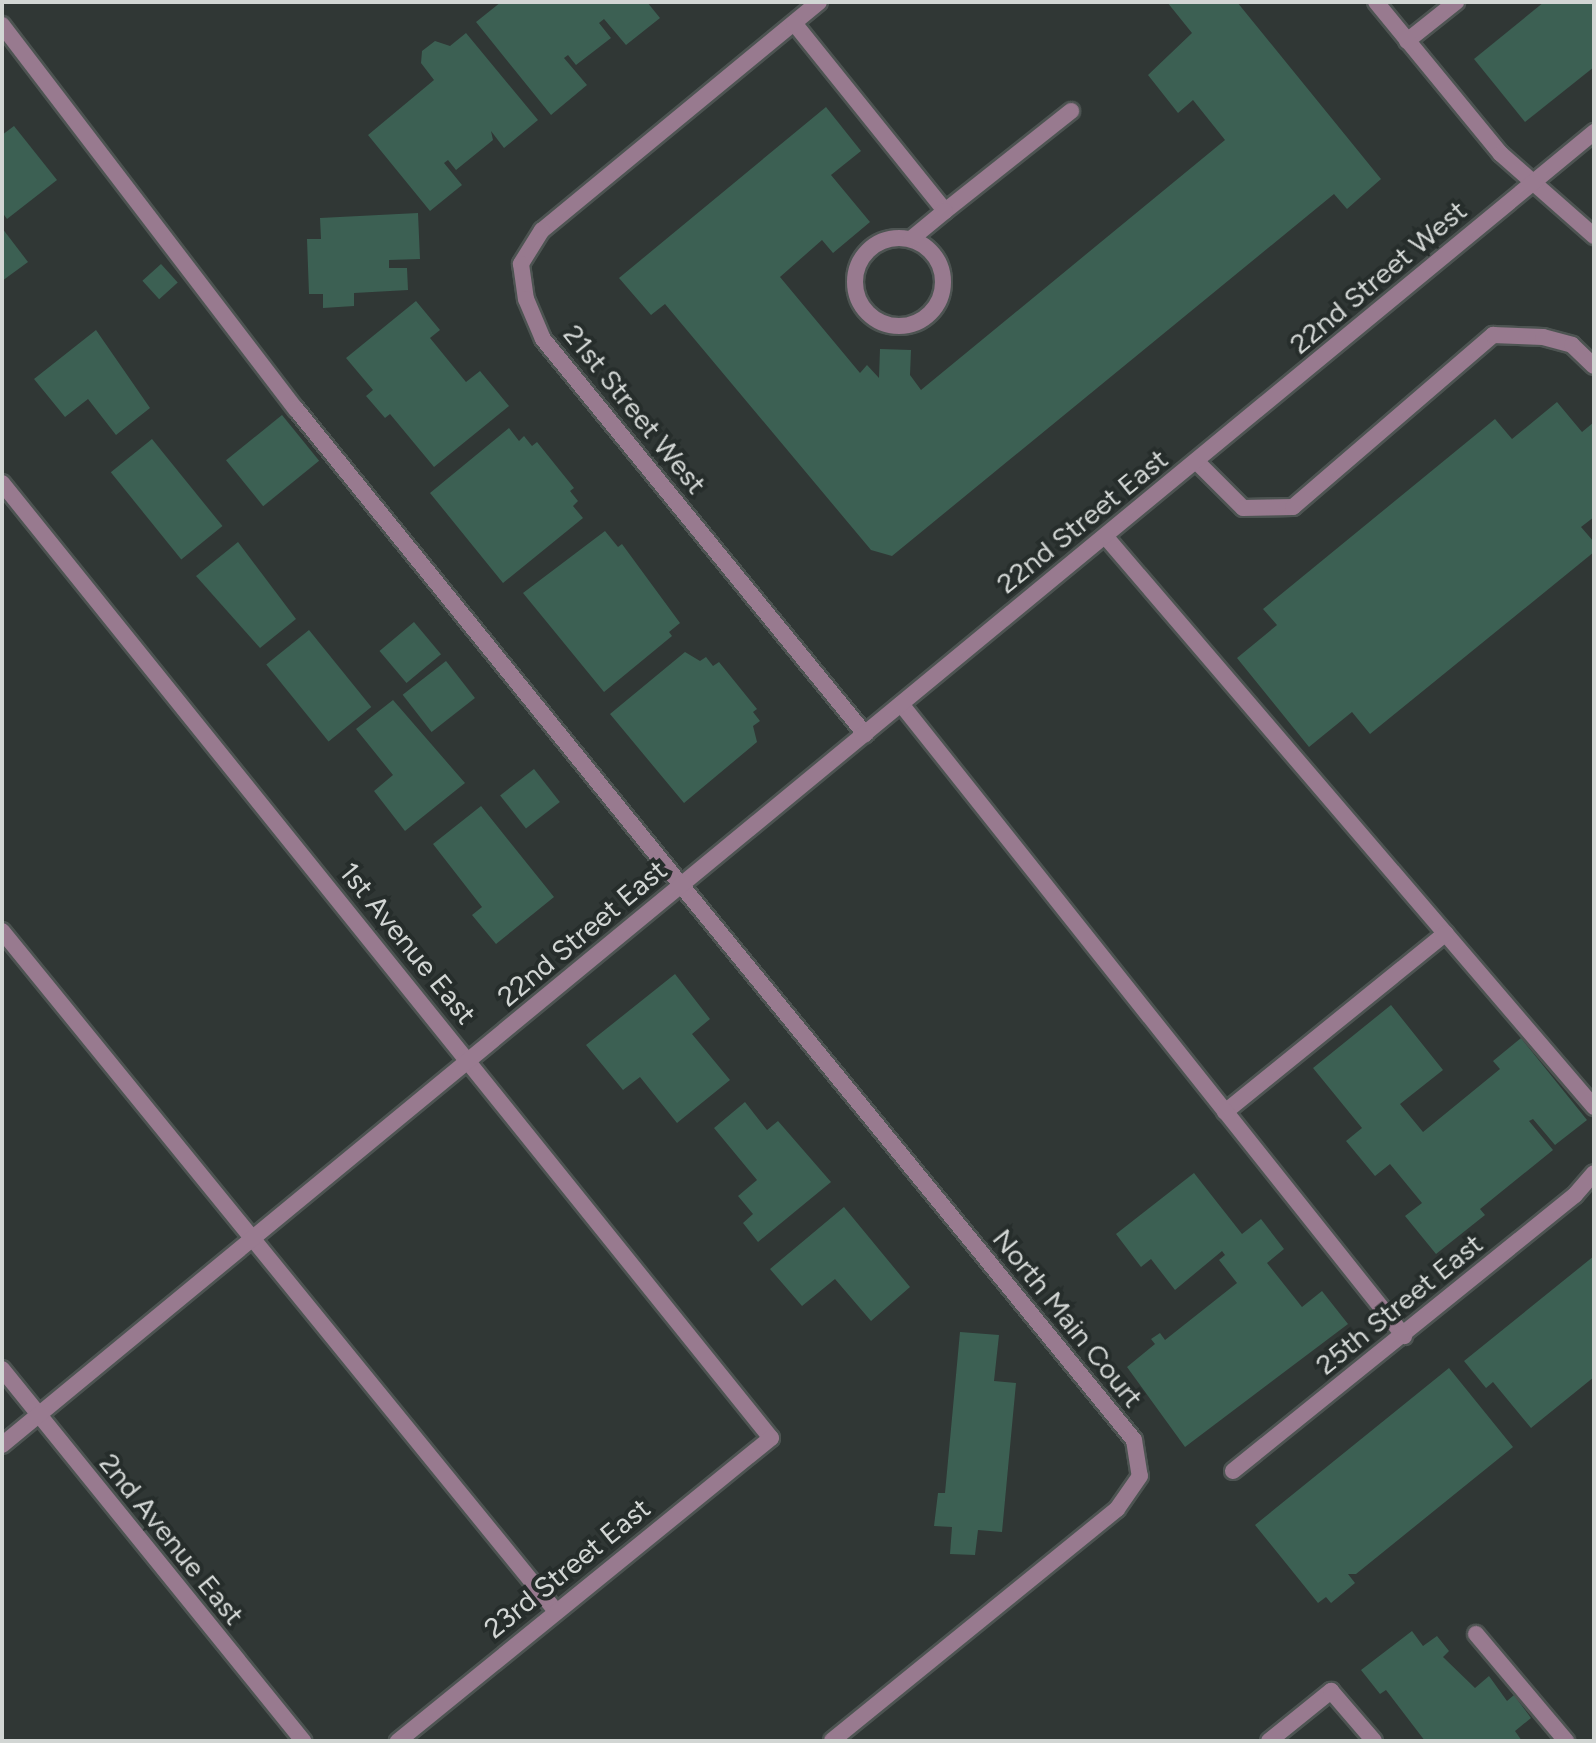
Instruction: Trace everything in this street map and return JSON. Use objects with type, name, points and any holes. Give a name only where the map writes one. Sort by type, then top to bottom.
[{"type":"street","name":"21st Street West","points":[[819,2],[542,230],[521,264],[526,299],[543,339],[865,734]]},
{"type":"street","points":[[1376,2],[1501,154],[1594,236]]},
{"type":"street","points":[[1407,41],[1456,2]]},
{"type":"street","points":[[794,23],[945,211]]},
{"type":"street","name":"North Main Court","points":[[2,25],[296,409],[1134,1440],[1140,1476],[1117,1509],[832,1741]]},
{"type":"street","points":[[911,239],[935,255],[944,282],[941,297],[924,319],[896,326],[882,323],[860,303],[855,274],[870,249],[897,238],[911,239],[1071,111]]},
{"type":"street","name":"22nd Street West","points":[[1196,461],[1594,132]]},
{"type":"street","points":[[1196,461],[1243,508],[1293,507],[1493,335],[1543,337],[1572,345],[1594,366]]},
{"type":"street","name":"22nd Street East","points":[[2,1445],[1196,461]]},
{"type":"street","name":"1st Avenue East","points":[[2,483],[470,1060],[771,1438]]},
{"type":"street","points":[[1105,536],[1594,1107]]},
{"type":"street","points":[[901,704],[1404,1336]]},
{"type":"street","points":[[2,931],[255,1237],[555,1610]]},
{"type":"street","points":[[1225,1112],[1446,933]]},
{"type":"street","name":"25th Street East","points":[[1233,1471],[1404,1336],[1594,1173]]},
{"type":"street","name":"2nd Avenue East","points":[[2,1369],[303,1741]]},
{"type":"street","name":"23rd Street East","points":[[398,1741],[555,1610],[771,1438]]},
{"type":"street","points":[[1476,1634],[1566,1741]]},
{"type":"street","points":[[1269,1741],[1331,1691],[1374,1741]]},
{"type":"building","points":[[501,2],[647,2],[660,18],[626,45],[604,19],[599,23],[611,38],[576,65],[568,55],[564,58],[587,85],[551,115],[476,22]]},
{"type":"building","points":[[1167,2],[1237,2],[1381,179],[1347,209],[1334,194],[892,556],[871,550],[665,304],[651,315],[619,278],[826,107],[861,151],[831,175],[870,222],[833,253],[822,240],[780,277],[860,373],[867,365],[879,378],[880,349],[911,350],[910,375],[921,390],[1225,140],[1193,100],[1178,113],[1148,75],[1192,33]]},
{"type":"building","points":[[1544,2],[1594,2],[1594,67],[1525,122],[1474,59]]},
{"type":"building","points":[[466,33],[538,120],[504,148],[491,131],[493,140],[456,170],[448,160],[444,163],[462,185],[430,211],[368,135],[434,80],[421,63],[422,51],[435,41],[450,46]]},
{"type":"building","points":[[14,126],[57,180],[7,219],[2,212],[2,135]]},
{"type":"building","points":[[418,213],[420,259],[389,260],[389,268],[407,268],[408,290],[354,293],[354,306],[323,308],[323,294],[309,294],[307,239],[321,239],[320,218]]},
{"type":"building","points":[[2,228],[28,262],[2,281]]},
{"type":"building","points":[[161,264],[178,283],[159,299],[142,281]]},
{"type":"building","points":[[416,301],[440,330],[430,338],[466,382],[480,371],[509,406],[434,467],[390,414],[385,418],[366,396],[373,390],[346,358]]},
{"type":"building","points":[[96,330],[150,408],[116,435],[88,399],[65,417],[34,379]]},
{"type":"building","points":[[1557,402],[1582,432],[1594,422],[1594,517],[1581,527],[1594,542],[1594,552],[1370,734],[1352,712],[1309,747],[1237,658],[1277,625],[1263,609],[1495,419],[1512,439]]},
{"type":"building","points":[[282,415],[319,461],[263,506],[226,460]]},
{"type":"building","points":[[509,428],[519,441],[524,436],[532,446],[537,442],[574,488],[570,491],[578,501],[573,506],[583,518],[503,583],[430,493]]},
{"type":"building","points":[[152,439],[222,526],[181,559],[111,472]]},
{"type":"building","points":[[605,531],[618,547],[622,544],[680,623],[669,632],[672,636],[604,692],[523,593]]},
{"type":"building","points":[[238,542],[296,619],[260,648],[196,576]]},
{"type":"building","points":[[414,622],[441,654],[407,683],[380,651]]},
{"type":"building","points":[[309,630],[371,707],[329,742],[266,665]]},
{"type":"building","points":[[685,652],[700,661],[706,657],[713,666],[719,662],[757,709],[753,712],[760,721],[753,726],[757,742],[684,803],[610,714]]},
{"type":"building","points":[[446,661],[475,698],[432,732],[403,695]]},
{"type":"building","points":[[393,700],[465,783],[405,831],[374,791],[393,775],[356,729]]},
{"type":"building","points":[[534,769],[560,802],[526,829],[500,795]]},
{"type":"building","points":[[481,806],[554,897],[496,944],[472,915],[482,907],[433,844]]},
{"type":"building","points":[[675,974],[710,1019],[692,1034],[730,1080],[677,1123],[640,1077],[623,1090],[586,1045]]},
{"type":"building","points":[[1391,1005],[1443,1070],[1400,1104],[1423,1132],[1500,1069],[1493,1061],[1521,1038],[1587,1120],[1555,1145],[1533,1119],[1529,1121],[1553,1150],[1480,1209],[1485,1215],[1436,1254],[1405,1216],[1422,1203],[1390,1164],[1375,1176],[1346,1141],[1362,1128],[1313,1068]]},
{"type":"building","points":[[745,1102],[767,1130],[778,1121],[831,1182],[758,1242],[743,1223],[753,1214],[738,1196],[757,1180],[714,1128]]},
{"type":"building","points":[[1194,1173],[1242,1234],[1261,1219],[1284,1249],[1267,1263],[1302,1307],[1322,1291],[1348,1324],[1185,1447],[1127,1367],[1155,1344],[1151,1339],[1160,1333],[1165,1340],[1237,1283],[1219,1260],[1225,1255],[1222,1251],[1175,1290],[1151,1259],[1141,1267],[1116,1234]]},
{"type":"building","points":[[844,1207],[910,1287],[871,1321],[835,1279],[802,1306],[770,1269]]},
{"type":"building","points":[[1594,1256],[1594,1377],[1531,1428],[1493,1382],[1486,1388],[1464,1361]]},
{"type":"building","points":[[960,1332],[999,1335],[994,1381],[1016,1383],[1002,1532],[978,1530],[975,1555],[950,1554],[952,1527],[934,1526],[938,1493],[945,1493]]},
{"type":"building","points":[[1449,1368],[1513,1447],[1356,1574],[1348,1574],[1355,1583],[1331,1603],[1326,1597],[1318,1603],[1255,1525]]},
{"type":"building","points":[[1412,1631],[1423,1646],[1437,1636],[1449,1651],[1443,1657],[1475,1688],[1489,1676],[1507,1701],[1514,1695],[1531,1718],[1515,1731],[1522,1741],[1425,1741],[1386,1690],[1380,1694],[1361,1670]]}]
